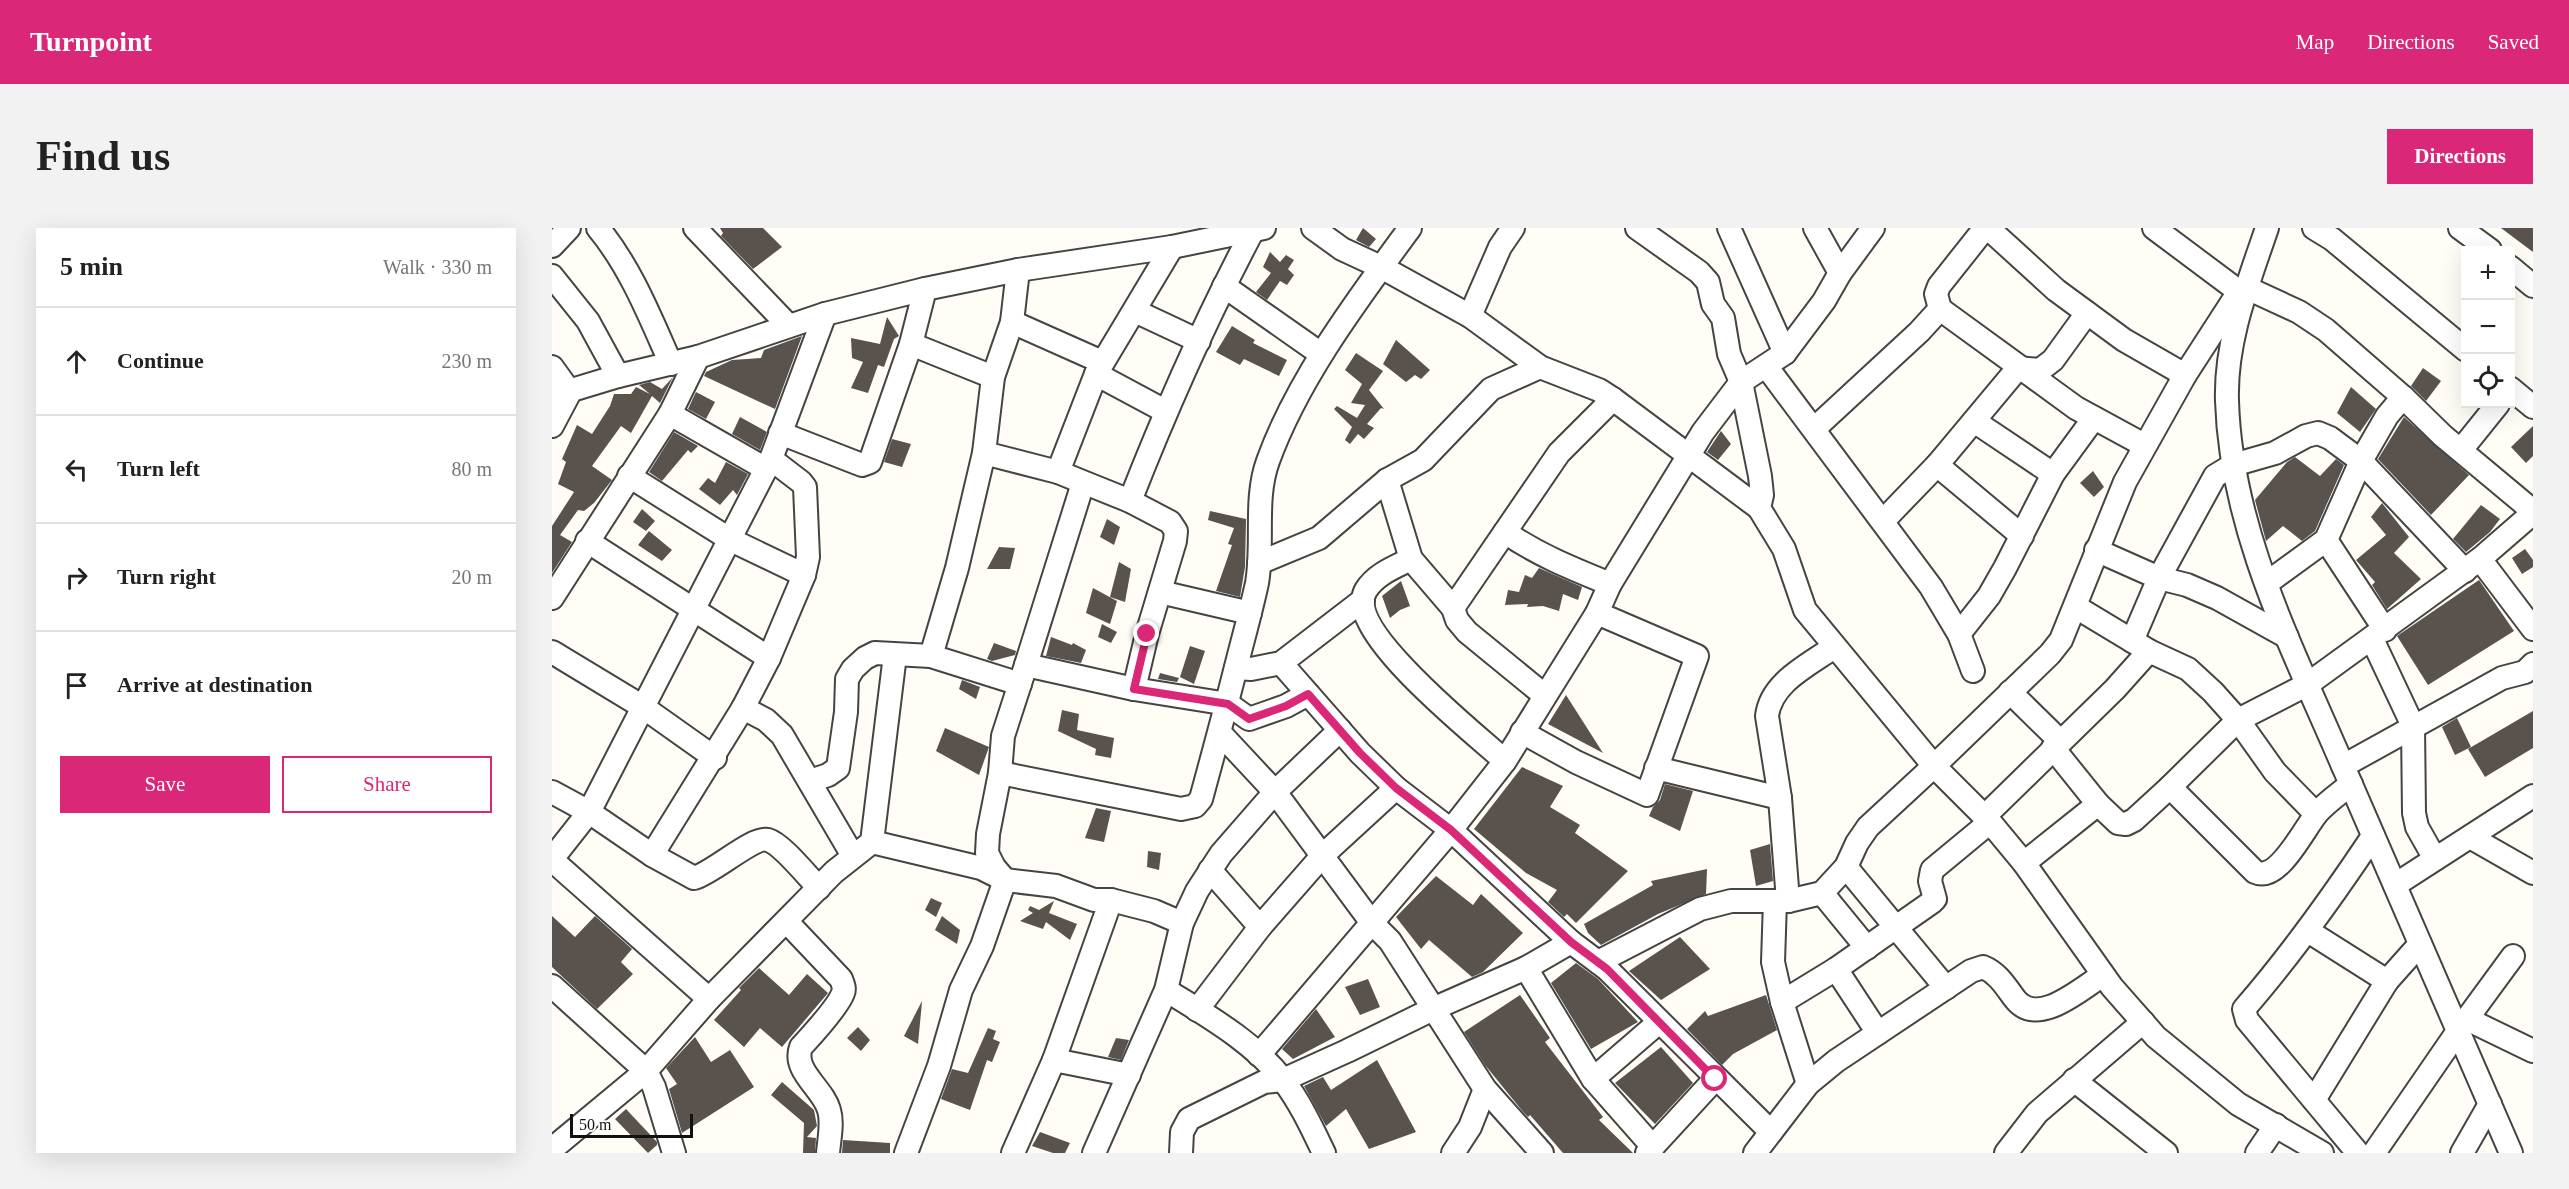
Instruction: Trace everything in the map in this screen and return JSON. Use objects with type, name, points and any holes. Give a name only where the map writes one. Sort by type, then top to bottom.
[{"type":"street","points":[[552,246],[569,228]]},
{"type":"street","points":[[598,228],[643,302],[671,364]]},
{"type":"street","points":[[695,228],[788,325]]},
{"type":"street","points":[[1313,228],[1342,249],[1383,268],[1470,316],[1540,367],[1599,390],[1689,453],[1759,508],[1784,549],[1805,610],[1934,766],[1987,820],[2024,863],[2103,975],[2156,1037],[2238,1104],[2322,1153]]},
{"type":"street","points":[[1000,773],[1190,809],[1201,799],[1228,704],[1260,563],[1261,496],[1267,464],[1285,419],[1322,354],[1410,228]]},
{"type":"street","points":[[1470,316],[1500,247],[1513,228]]},
{"type":"street","points":[[1637,228],[1699,272],[1708,282],[1713,304],[1723,318],[1729,354],[1741,382],[1760,476],[1762,495],[1759,508]]},
{"type":"street","points":[[1729,228],[1785,353]]},
{"type":"street","points":[[1815,228],[1840,273]]},
{"type":"street","points":[[1259,1055],[1451,830],[1505,760],[1544,694],[1597,614],[1610,584],[1689,453],[1741,382],[1785,353],[1824,301],[1840,273],[1873,228]]},
{"type":"street","points":[[2144,445],[2094,418],[2018,368],[1940,309],[1936,294],[1939,286],[1986,228],[2056,290],[2087,313],[2124,340],[2185,375]]},
{"type":"street","points":[[2010,692],[2057,745],[2098,804],[2118,823],[2126,824],[2134,820],[2170,788],[2238,720],[2308,684],[2378,635],[2473,565],[2533,512],[2326,330],[2299,312],[2244,292],[2154,228]]},
{"type":"street","points":[[2266,228],[2244,292],[2230,346],[2227,400],[2233,465],[2245,518],[2288,637],[2420,944],[2462,1025],[2490,1104],[2511,1153]]},
{"type":"street","points":[[2314,228],[2332,239],[2461,346]]},
{"type":"street","points":[[2460,228],[2485,246]]},
{"type":"street","points":[[561,394],[618,376],[698,357],[825,314],[925,289],[1017,270],[1172,247],[1254,229]]},
{"type":"street","points":[[1130,501],[1165,411],[1224,286],[1254,229]]},
{"type":"street","points":[[1058,472],[1099,368],[1172,247]]},
{"type":"street","points":[[931,656],[957,568],[984,453],[993,377],[1012,322],[1017,270]]},
{"type":"street","points":[[2515,270],[2533,286]]},
{"type":"street","points":[[552,276],[588,321],[618,376]]},
{"type":"street","points":[[1224,286],[1322,354]]},
{"type":"street","points":[[780,433],[862,465],[870,462],[911,344],[925,289]]},
{"type":"street","points":[[1598,962],[1700,909],[1731,901],[1782,901],[1822,893],[1846,867],[1857,843],[1868,827],[1934,766],[2055,647],[2076,607],[2096,550],[2125,482],[2144,445],[2185,375],[2244,292]]},
{"type":"street","points":[[1814,429],[1919,332],[1940,309]]},
{"type":"street","points":[[1135,311],[1199,341]]},
{"type":"street","points":[[2018,368],[2040,370],[2053,360],[2087,313]]},
{"type":"street","points":[[709,999],[552,859],[589,812],[769,464],[825,314]]},
{"type":"street","points":[[1012,322],[1099,368],[1165,411]]},
{"type":"street","points":[[911,344],[993,377]]},
{"type":"street","points":[[552,598],[670,414],[698,357]]},
{"type":"street","points":[[1766,366],[1932,587],[1959,634],[1973,671]]},
{"type":"street","points":[[552,367],[561,394],[552,426]]},
{"type":"street","points":[[1260,563],[1319,538],[1386,480],[1423,460],[1491,388],[1540,367]]},
{"type":"street","points":[[1883,520],[1937,465],[2018,368]]},
{"type":"street","points":[[2515,391],[2533,407]]},
{"type":"street","points":[[2267,583],[2326,540],[2361,461],[2387,416],[2403,397]]},
{"type":"street","points":[[1453,608],[1559,453],[1613,399]]},
{"type":"street","points":[[2461,450],[2495,408]]},
{"type":"street","points":[[652,855],[715,758],[743,708],[768,658],[804,575],[808,556],[805,488],[801,482],[670,414]]},
{"type":"street","points":[[1959,634],[1989,596],[2054,474],[2094,418]]},
{"type":"street","points":[[1974,421],[2054,474]]},
{"type":"street","points":[[1782,1002],[1867,948],[1935,898],[1930,881],[1932,870],[1987,820],[2057,745],[2115,689],[2140,646],[2159,578],[2211,480],[2222,470],[2275,453],[2307,436],[2318,433],[2330,438],[2361,461],[2473,565],[2533,629]]},
{"type":"street","points":[[984,453],[1058,472],[1130,501],[1170,522],[1176,531],[1134,689]]},
{"type":"street","points":[[1937,465],[2022,536]]},
{"type":"street","points":[[629,476],[730,540],[804,575]]},
{"type":"street","points":[[1386,480],[1411,560],[1453,608],[1457,620],[1467,632],[1544,694]]},
{"type":"street","points":[[1005,880],[994,867],[987,853],[988,834],[1000,773],[1003,736],[1083,483]]},
{"type":"street","points":[[1504,532],[1530,550],[1552,561],[1610,584]]},
{"type":"street","points":[[2326,540],[2378,635],[2413,726],[2414,813],[2417,827],[2435,859]]},
{"type":"street","points":[[587,542],[768,658]]},
{"type":"street","points":[[2096,550],[2159,578],[2187,585],[2217,598],[2288,637]]},
{"type":"street","points":[[1411,560],[1378,576],[1366,590],[1363,600],[1366,616],[1390,655],[1505,760]]},
{"type":"street","points":[[1160,592],[1250,613]]},
{"type":"street","points":[[1236,668],[1251,669],[1281,663],[1363,600]]},
{"type":"street","points":[[2076,607],[2140,646],[2188,669],[2238,720],[2275,772],[2316,814]]},
{"type":"street","points":[[1522,732],[1576,762],[1647,795],[1697,656],[1597,614]]},
{"type":"street","points":[[1808,1084],[1782,1002],[1773,962],[1782,901],[1780,798],[1767,716],[1768,705],[1787,680],[1834,647]]},
{"type":"street","points":[[552,652],[643,708],[715,758]]},
{"type":"street","points":[[810,781],[828,775],[838,768],[846,712],[847,679],[864,658],[875,653],[931,656],[1023,674],[1228,704],[1249,719],[1286,706],[1308,694]]},
{"type":"street","points":[[552,1149],[646,1071],[709,999],[819,888],[853,856],[872,842],[895,655]]},
{"type":"street","points":[[1281,663],[1340,730],[1396,788],[1451,830],[1571,942],[1598,962],[1771,1132]]},
{"type":"street","points":[[2170,788],[2255,872],[2262,875],[2269,873],[2279,866],[2347,775],[2413,726],[2502,678],[2525,672],[2533,664]]},
{"type":"street","points":[[743,708],[774,726],[782,735],[853,856]]},
{"type":"street","points":[[1094,1153],[1166,990],[1182,923],[1191,902],[1210,870],[1275,792],[1340,730]]},
{"type":"street","points":[[1220,733],[1275,792],[1372,923],[1390,941],[1485,1089],[1538,1152]]},
{"type":"street","points":[[1656,768],[1780,798]]},
{"type":"street","points":[[1197,1010],[1260,927],[1323,855],[1396,788]]},
{"type":"street","points":[[552,792],[589,812],[652,855],[694,878],[705,875],[750,845],[764,840],[770,841],[819,888]]},
{"type":"street","points":[[2395,885],[2533,796]]},
{"type":"street","points":[[2024,863],[2098,804]]},
{"type":"street","points":[[2373,836],[2281,968],[2244,1009],[2247,1020],[2357,1152],[2462,1025],[2513,956]]},
{"type":"street","points":[[2470,837],[2533,873]]},
{"type":"street","points":[[872,842],[981,868],[1005,880],[1056,886],[1094,900],[1111,900],[1154,911],[1182,923]]},
{"type":"street","points":[[1846,867],[1946,988]]},
{"type":"street","points":[[1210,870],[1260,927]]},
{"type":"street","points":[[906,1153],[939,1066],[961,990],[982,946],[1005,880]]},
{"type":"street","points":[[1822,893],[1867,948]]},
{"type":"street","points":[[1012,1153],[1054,1060],[1111,900]]},
{"type":"street","points":[[787,922],[841,979],[844,986],[837,1003],[801,1047],[798,1056],[800,1065],[827,1103],[830,1113],[828,1153]]},
{"type":"street","points":[[2308,931],[2387,981]]},
{"type":"street","points":[[1181,1153],[1182,1132],[1189,1119],[1264,1082],[1283,1080],[1526,968],[1571,942]]},
{"type":"street","points":[[2314,1100],[2387,981],[2420,944]]},
{"type":"street","points":[[1755,1153],[1808,1084],[1836,1061],[1971,971],[1983,967],[1993,971],[2022,1008],[2036,1011],[2047,1010],[2103,975]]},
{"type":"street","points":[[1526,968],[1593,1079],[1650,1150],[1715,1079]]},
{"type":"street","points":[[1836,969],[1878,1033]]},
{"type":"street","points":[[552,986],[646,1071],[654,1087],[674,1153]]},
{"type":"street","points":[[1166,990],[1259,1055],[1283,1080],[1311,1126],[1324,1153]]},
{"type":"street","points":[[2006,1153],[2037,1113],[2143,1022]]},
{"type":"street","points":[[1593,1079],[1658,1023]]},
{"type":"street","points":[[2462,1025],[2533,1051]]},
{"type":"street","points":[[1054,1060],[1129,1076]]},
{"type":"street","points":[[2074,1080],[2166,1153]]},
{"type":"street","points":[[1453,1153],[1470,1127],[1485,1089]]},
{"type":"street","points":[[2462,1153],[2490,1104]]},
{"type":"street","points":[[2257,1153],[2276,1125]]},
{"type":"building","points":[[720,228],[763,228],[782,247],[753,269],[721,236],[723,233]]},
{"type":"building","points":[[1363,228],[1376,239],[1369,247],[1356,240]]},
{"type":"building","points":[[2501,228],[2533,228],[2533,252]]},
{"type":"building","points":[[1270,252],[1280,262],[1286,255],[1294,260],[1288,269],[1294,275],[1287,285],[1280,281],[1267,300],[1256,292],[1271,273],[1263,267]]},
{"type":"building","points":[[887,317],[899,336],[894,339],[884,367],[878,365],[868,393],[851,388],[863,362],[852,358],[851,338],[880,344]]},
{"type":"building","points":[[1232,326],[1255,340],[1253,343],[1287,360],[1279,376],[1244,359],[1240,365],[1216,352]]},
{"type":"building","points":[[802,336],[775,409],[704,376],[706,372],[732,360],[761,358],[764,350]]},
{"type":"building","points":[[1396,340],[1430,370],[1421,379],[1415,375],[1406,382],[1383,364]]},
{"type":"building","points":[[1356,353],[1383,371],[1369,390],[1384,409],[1381,408],[1367,424],[1374,428],[1364,439],[1358,434],[1350,444],[1345,440],[1352,427],[1334,409],[1337,406],[1357,418],[1365,405],[1351,403],[1362,384],[1345,370]]},
{"type":"building","points":[[2423,368],[2441,381],[2426,401],[2411,386]]},
{"type":"building","points":[[673,377],[660,403],[652,396],[631,433],[621,426],[592,466],[612,480],[594,503],[584,511],[578,510],[560,535],[572,542],[552,573],[552,526],[574,492],[558,484],[566,462],[562,459],[577,425],[592,434],[610,406],[614,394],[631,394],[636,387],[650,394],[639,385],[650,382],[662,389]]},
{"type":"building","points":[[2351,387],[2376,409],[2360,432],[2337,413]]},
{"type":"building","points":[[696,392],[715,402],[706,419],[688,409]]},
{"type":"building","points":[[740,417],[767,432],[760,450],[732,434]]},
{"type":"building","points":[[2404,417],[2469,475],[2431,515],[2378,459]]},
{"type":"building","points":[[2533,426],[2533,456],[2526,463],[2511,447]]},
{"type":"building","points":[[1721,431],[1731,444],[1718,460],[1707,452]]},
{"type":"building","points":[[674,432],[698,446],[691,453],[688,450],[662,481],[649,472]]},
{"type":"building","points":[[892,439],[911,444],[902,467],[884,462]]},
{"type":"building","points":[[2295,457],[2320,476],[2336,459],[2344,465],[2315,531],[2302,541],[2283,526],[2266,541],[2255,500],[2287,462]]},
{"type":"building","points":[[726,462],[748,474],[737,495],[733,490],[720,505],[699,489],[708,478],[715,483]]},
{"type":"building","points":[[2093,471],[2104,487],[2094,497],[2080,483]]},
{"type":"building","points":[[2382,503],[2409,537],[2394,553],[2421,579],[2387,609],[2372,585],[2375,582],[2356,560],[2386,535],[2371,517]]},
{"type":"building","points":[[2481,505],[2500,519],[2490,532],[2466,552],[2453,539]]},
{"type":"building","points":[[642,509],[655,521],[646,531],[633,522]]},
{"type":"building","points":[[1210,511],[1246,519],[1245,567],[1240,597],[1216,591],[1232,545],[1228,544],[1234,528],[1208,520]]},
{"type":"building","points":[[1107,519],[1120,527],[1114,545],[1100,537]]},
{"type":"building","points":[[649,531],[672,550],[662,561],[638,545]]},
{"type":"building","points":[[999,547],[1015,548],[1010,569],[987,569]]},
{"type":"building","points":[[2525,549],[2533,560],[2533,567],[2522,574],[2512,558]]},
{"type":"building","points":[[1119,562],[1131,569],[1125,602],[1110,597]]},
{"type":"building","points":[[1539,568],[1582,587],[1578,600],[1563,594],[1559,611],[1543,606],[1527,607],[1528,604],[1505,605],[1508,590],[1519,592],[1525,575],[1532,578]]},
{"type":"building","points":[[2479,580],[2514,631],[2428,685],[2397,636]]},
{"type":"building","points":[[1401,581],[1410,606],[1390,618],[1382,596]]},
{"type":"building","points":[[1093,588],[1117,601],[1110,624],[1086,613]]},
{"type":"building","points":[[1102,624],[1117,632],[1111,643],[1098,637]]},
{"type":"building","points":[[1051,637],[1072,645],[1073,643],[1086,650],[1081,663],[1046,656]]},
{"type":"building","points":[[994,643],[1016,651],[1015,655],[992,661],[987,659]]},
{"type":"building","points":[[1190,646],[1205,651],[1194,684],[1180,677]]},
{"type":"building","points":[[1160,673],[1179,678],[1177,682],[1158,679]]},
{"type":"building","points":[[962,680],[980,687],[976,699],[959,689]]},
{"type":"building","points":[[1566,695],[1603,753],[1548,724]]},
{"type":"building","points":[[1062,710],[1079,714],[1077,730],[1114,738],[1111,758],[1095,755],[1096,749],[1058,731]]},
{"type":"building","points":[[2533,711],[2533,748],[2485,777],[2468,749]]},
{"type":"building","points":[[2457,718],[2471,747],[2455,755],[2442,727]]},
{"type":"building","points":[[945,728],[989,747],[979,775],[936,751]]},
{"type":"building","points":[[1522,767],[1563,786],[1550,807],[1580,825],[1575,833],[1628,871],[1576,923],[1567,914],[1564,917],[1548,902],[1557,890],[1526,873],[1474,829]]},
{"type":"building","points":[[1665,784],[1693,791],[1680,831],[1649,816],[1653,807],[1660,800]]},
{"type":"building","points":[[1096,808],[1111,811],[1104,842],[1085,838]]},
{"type":"building","points":[[1770,844],[1773,881],[1756,886],[1750,850]]},
{"type":"building","points":[[1148,851],[1161,853],[1159,870],[1147,867]]},
{"type":"building","points":[[1707,869],[1706,894],[1658,914],[1601,945],[1588,933],[1584,924],[1653,885],[1651,881]]},
{"type":"building","points":[[1436,876],[1473,905],[1481,894],[1523,933],[1483,972],[1472,977],[1429,940],[1421,949],[1396,917]]},
{"type":"building","points":[[931,898],[942,903],[936,917],[925,910]]},
{"type":"building","points":[[1054,901],[1049,913],[1077,924],[1070,940],[1046,922],[1043,929],[1020,921],[1033,913],[1028,910],[1030,906],[1039,910]]},
{"type":"building","points":[[552,916],[575,937],[595,916],[632,949],[621,962],[633,974],[597,1009],[552,967]]},
{"type":"building","points":[[942,916],[960,930],[957,944],[935,930]]},
{"type":"building","points":[[1680,937],[1710,969],[1661,1000],[1629,971]]},
{"type":"building","points":[[1576,963],[1598,979],[1638,1022],[1591,1049],[1551,983]]},
{"type":"building","points":[[759,968],[789,995],[807,974],[828,993],[782,1047],[760,1028],[744,1047],[714,1020],[741,990],[739,988]]},
{"type":"building","points":[[1368,979],[1380,1007],[1360,1015],[1345,987]]},
{"type":"building","points":[[1520,995],[1550,1038],[1545,1042],[1603,1117],[1599,1120],[1633,1153],[1563,1153],[1530,1115],[1528,1117],[1524,1113],[1485,1065],[1464,1032]]},
{"type":"building","points":[[1766,995],[1777,1030],[1733,1054],[1722,1065],[1687,1029],[1705,1011],[1708,1016]]},
{"type":"building","points":[[922,1002],[918,1044],[904,1036]]},
{"type":"building","points":[[1316,1009],[1335,1037],[1293,1059],[1282,1049]]},
{"type":"building","points":[[858,1027],[870,1040],[861,1051],[847,1038]]},
{"type":"building","points":[[988,1028],[996,1031],[993,1039],[1000,1042],[992,1062],[987,1060],[970,1110],[941,1099],[952,1069],[968,1073]]},
{"type":"building","points":[[695,1037],[711,1062],[730,1050],[754,1087],[682,1133],[669,1089],[677,1084],[666,1068]]},
{"type":"building","points":[[1116,1038],[1129,1040],[1121,1060],[1108,1057]]},
{"type":"building","points":[[1661,1047],[1693,1083],[1655,1124],[1615,1083]]},
{"type":"building","points":[[1377,1060],[1416,1132],[1369,1149],[1346,1109],[1326,1126],[1304,1086],[1323,1077],[1331,1090]]},
{"type":"building","points":[[782,1082],[814,1110],[817,1126],[807,1137],[816,1138],[815,1153],[803,1153],[804,1123],[771,1095]]},
{"type":"building","points":[[626,1109],[657,1142],[657,1145],[648,1153],[615,1119]]},
{"type":"building","points":[[1040,1132],[1070,1143],[1065,1153],[1053,1153],[1032,1146]]},
{"type":"building","points":[[843,1140],[890,1143],[890,1153],[842,1153]]},
{"type":"route","points":[[1147,634],[1134,689],[1228,704],[1249,719],[1286,706],[1308,694],[1360,753],[1396,788],[1451,830],[1571,942],[1607,969],[1715,1079]]}]
